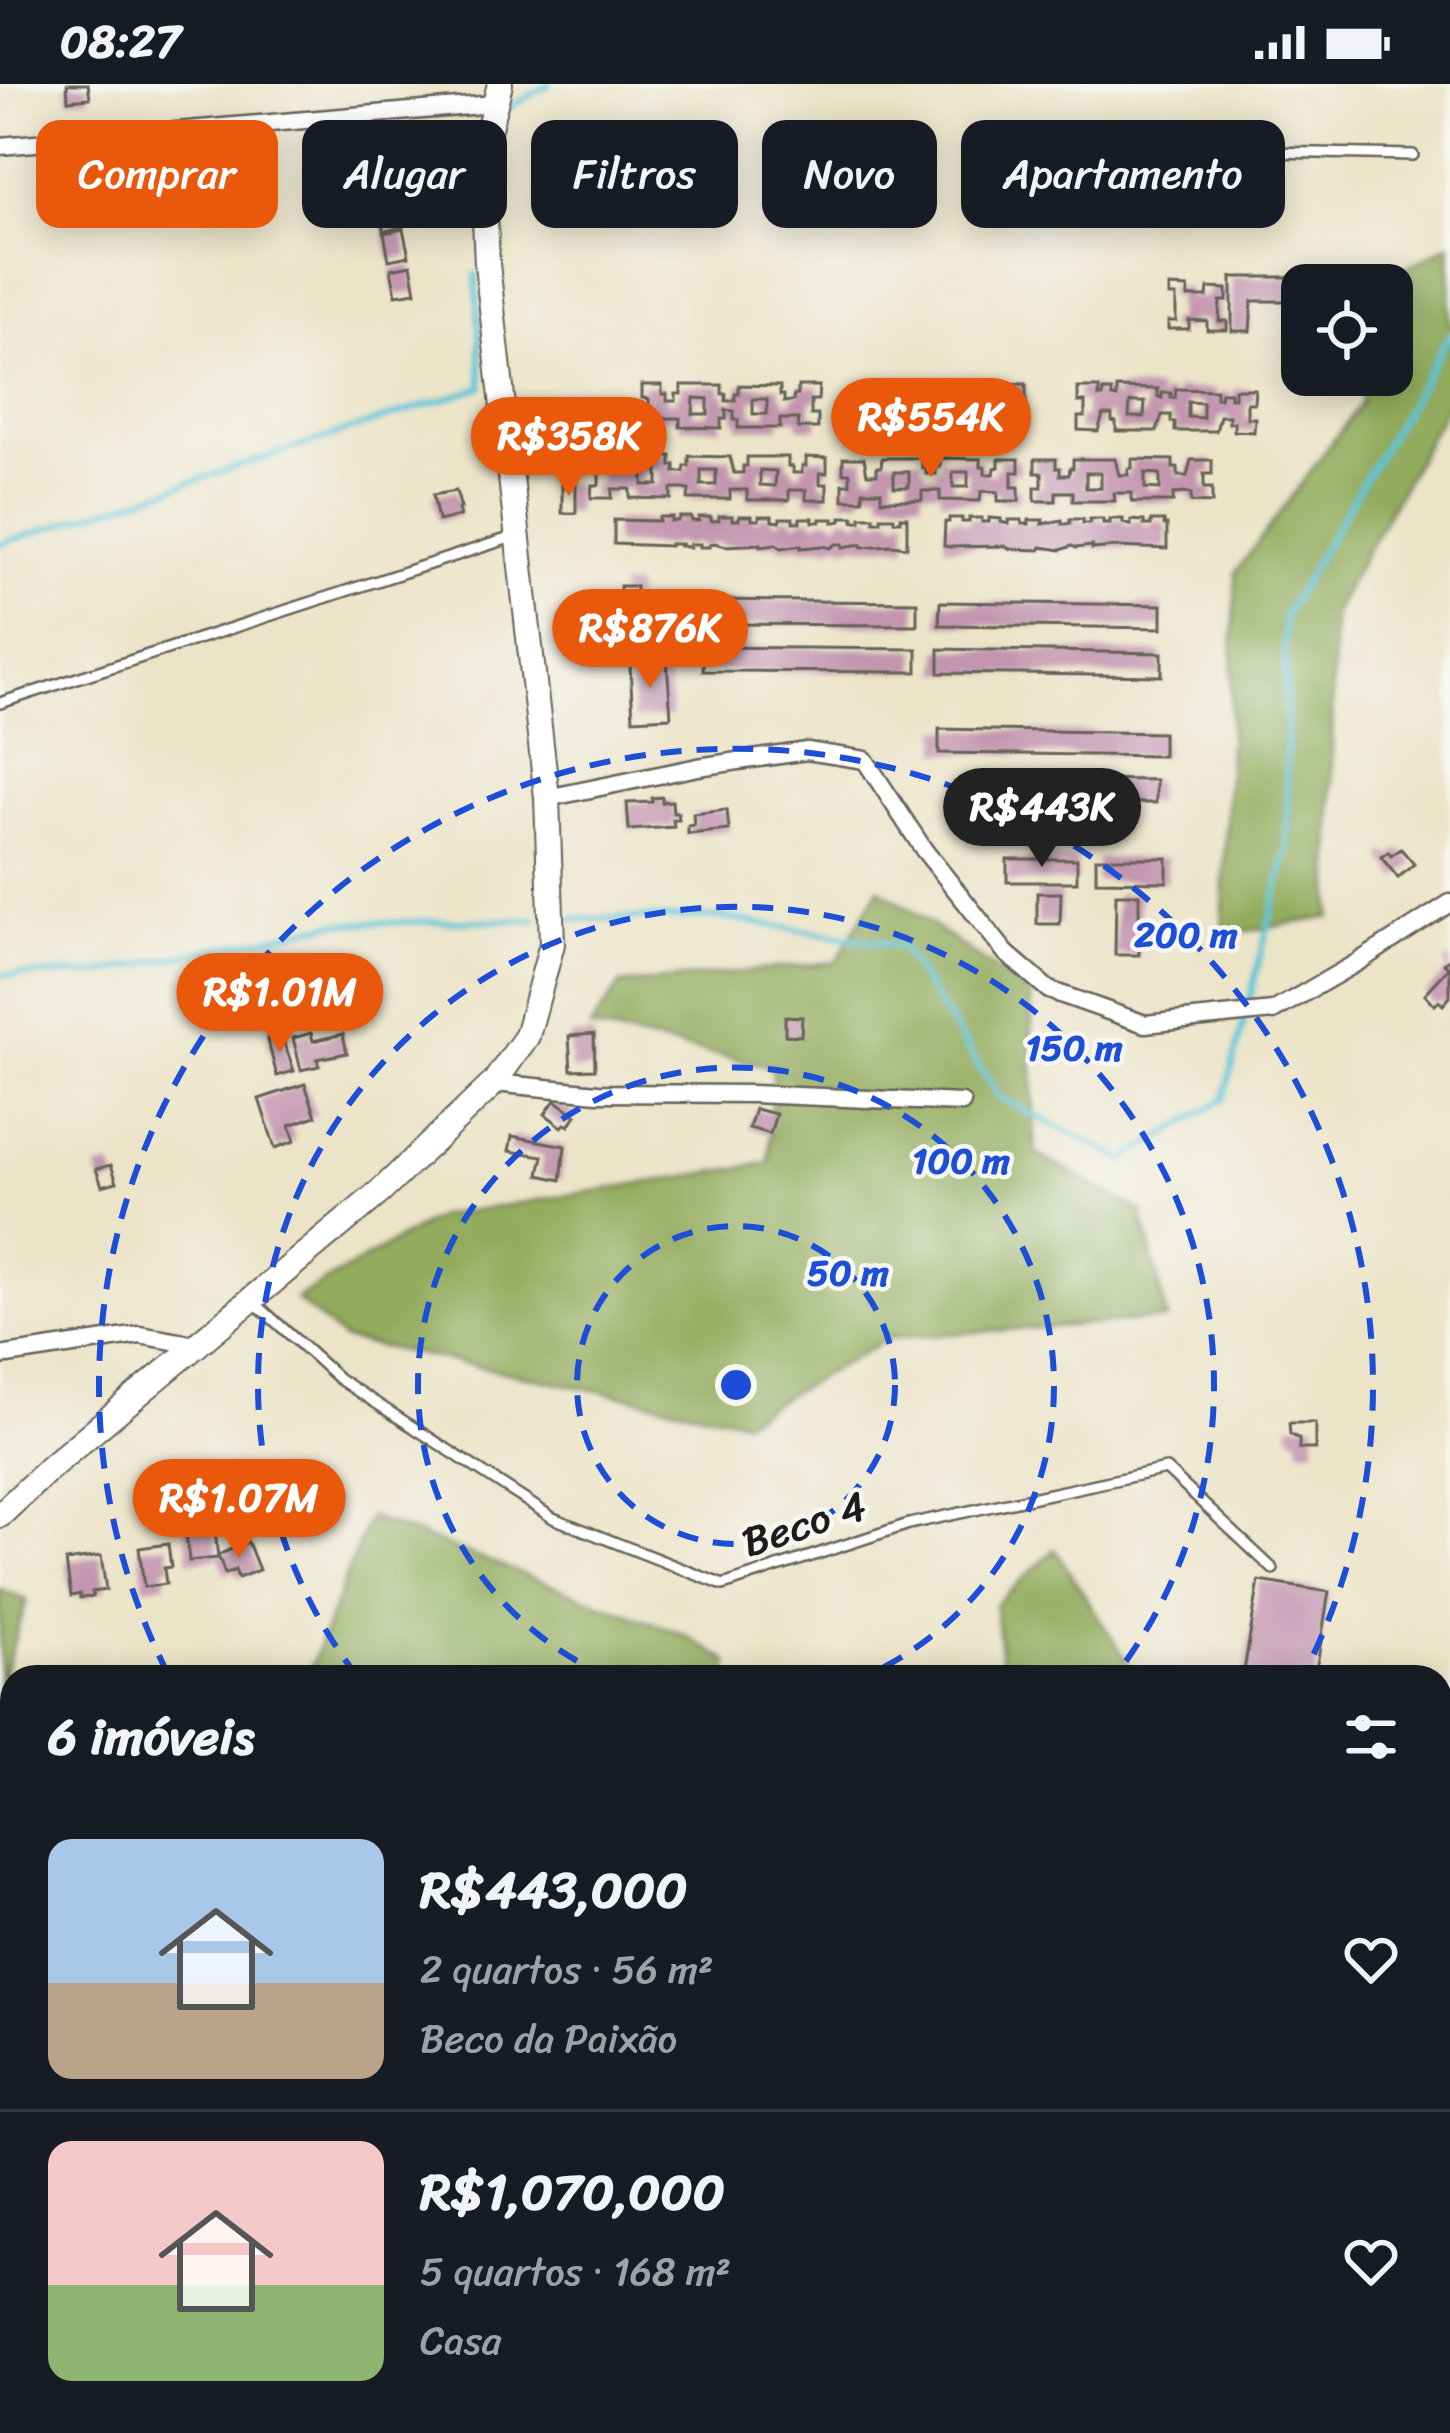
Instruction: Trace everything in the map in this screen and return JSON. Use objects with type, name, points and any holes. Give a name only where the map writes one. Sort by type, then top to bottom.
[{"type":"main road","points":[[0,1515],[52,1466],[381,1191],[494,1084],[527,1036],[551,944],[547,798],[487,264],[482,155],[497,94]]},
{"type":"street","points":[[0,146],[497,94]]},
{"type":"street","points":[[547,798],[698,767],[807,751],[865,760],[924,850],[1006,952],[1049,990],[1145,1024],[1273,1011],[1450,903]]},
{"type":"street","points":[[494,1084],[598,1094],[752,1094],[962,1103]]},
{"type":"street","points":[[0,1356],[140,1335],[196,1345]]},
{"type":"lane","points":[[1285,152],[1414,155]]},
{"type":"lane","points":[[0,703],[516,536]]},
{"type":"lane","name":"Beco 4","points":[[251,1300],[339,1379],[553,1518],[723,1585],[909,1524],[1166,1469],[1273,1569]]},
{"type":"green space","points":[[1450,244],[1450,400],[1333,612],[1331,917],[1222,935],[1236,572],[1361,403],[1361,396],[1413,396],[1413,264]]},
{"type":"green space","points":[[879,888],[1031,995],[1035,1153],[1142,1212],[1167,1319],[889,1338],[743,1420],[343,1339],[296,1299],[439,1216],[769,1163],[773,1067],[590,1028],[620,985],[836,962]]},
{"type":"green space","points":[[369,1517],[683,1634],[729,1662],[729,1665],[312,1665]]},
{"type":"green space","points":[[1055,1549],[1129,1665],[1002,1665],[995,1605]]},
{"type":"green space","points":[[0,1590],[27,1600],[7,1665],[0,1665]]},
{"type":"building","points":[[67,84],[88,84],[90,98],[68,100]]},
{"type":"building","points":[[403,229],[409,256],[389,260],[384,233]]},
{"type":"building","points":[[411,265],[416,292],[396,295],[391,269]]},
{"type":"building","points":[[1232,277],[1281,277],[1281,301],[1252,301],[1250,331],[1232,331]]},
{"type":"building","points":[[1169,287],[1188,288],[1188,297],[1207,297],[1208,288],[1227,289],[1227,301],[1220,301],[1219,321],[1227,321],[1227,330],[1207,330],[1207,321],[1189,320],[1189,329],[1168,329],[1168,321],[1176,321],[1176,296],[1169,296]]},
{"type":"building","points":[[947,383],[1026,384],[1026,414],[947,414]]},
{"type":"building","points":[[886,384],[910,384],[910,399],[886,399]]},
{"type":"building","points":[[642,385],[662,385],[667,401],[676,401],[681,385],[722,385],[726,401],[735,401],[739,385],[780,386],[784,402],[793,401],[798,386],[819,386],[818,400],[811,400],[811,415],[818,415],[818,428],[798,428],[798,419],[780,419],[780,428],[738,428],[734,411],[726,410],[721,428],[680,427],[680,418],[662,418],[662,427],[642,427],[649,399],[642,398]],"holes":[[[694,398],[708,399],[708,414],[693,414]],[[753,399],[767,399],[767,414],[753,414]]]},
{"type":"building","points":[[1078,388],[1099,388],[1099,397],[1103,391],[1112,391],[1117,398],[1117,388],[1158,389],[1162,398],[1162,393],[1171,393],[1175,398],[1176,389],[1216,390],[1216,398],[1230,392],[1234,398],[1234,389],[1255,389],[1254,403],[1247,403],[1247,418],[1255,418],[1254,432],[1234,431],[1229,416],[1220,416],[1216,431],[1175,431],[1171,415],[1162,415],[1157,431],[1116,431],[1112,415],[1103,415],[1098,431],[1078,430],[1078,417],[1085,417],[1085,402],[1078,402]],"holes":[[[1130,402],[1145,402],[1144,417],[1129,417]],[[1188,402],[1203,403],[1203,418],[1188,417]]]},
{"type":"building","points":[[846,391],[881,391],[881,399],[846,399]]},
{"type":"building","points":[[577,452],[586,452],[586,472],[577,471]]},
{"type":"building","points":[[592,456],[612,456],[616,472],[625,472],[630,456],[671,456],[675,472],[684,472],[689,456],[730,457],[734,473],[743,473],[747,457],[788,457],[793,473],[802,473],[806,457],[827,458],[827,473],[820,473],[820,484],[827,484],[827,500],[806,500],[806,490],[789,490],[789,500],[747,500],[747,490],[730,490],[730,499],[688,499],[689,490],[684,489],[671,489],[671,499],[630,498],[630,489],[612,489],[612,498],[591,498],[592,485],[599,485],[599,469],[592,469]],"holes":[[[643,470],[658,470],[658,485],[643,485]],[[701,470],[716,470],[716,485],[701,485]],[[760,470],[776,471],[775,486],[760,485]]]},
{"type":"building","points":[[843,458],[864,458],[867,474],[877,474],[882,458],[922,458],[926,474],[936,474],[940,458],[981,459],[985,474],[994,474],[999,459],[1019,459],[1019,472],[1012,472],[1012,487],[1019,487],[1019,501],[998,501],[998,492],[985,491],[980,501],[940,500],[940,491],[922,491],[922,500],[881,500],[881,491],[863,491],[863,500],[843,500],[843,484],[850,484],[850,473],[843,473]],"holes":[[[894,472],[909,472],[909,487],[894,487]],[[953,472],[968,472],[968,487],[953,487]]]},
{"type":"building","points":[[1035,459],[1056,459],[1060,475],[1069,475],[1073,459],[1115,459],[1119,475],[1128,475],[1132,459],[1173,460],[1178,476],[1187,476],[1191,460],[1212,460],[1212,474],[1204,474],[1204,488],[1212,488],[1212,503],[1191,502],[1191,494],[1186,493],[1173,494],[1173,502],[1132,502],[1132,493],[1114,493],[1115,501],[1073,501],[1073,492],[1056,492],[1056,501],[1035,501],[1042,473],[1035,473]],"holes":[[[1086,473],[1101,473],[1101,488],[1086,488]],[[1145,473],[1160,474],[1160,489],[1145,488]]]},
{"type":"building","points":[[562,484],[576,484],[576,513],[562,513]]},
{"type":"building","points":[[456,491],[460,516],[438,521],[433,495]]},
{"type":"building","points":[[719,516],[759,520],[759,516],[772,516],[772,521],[780,522],[780,518],[837,522],[841,517],[901,521],[907,517],[907,547],[614,544],[614,520],[691,517],[699,521],[699,517],[711,517],[715,521]]},
{"type":"building","points":[[949,518],[962,518],[962,522],[1001,519],[1009,524],[1009,520],[1029,524],[1029,520],[1043,520],[1042,524],[1062,520],[1066,524],[1070,519],[1110,523],[1110,519],[1123,519],[1131,525],[1131,520],[1144,521],[1144,525],[1164,521],[1167,549],[950,547],[944,546]]},
{"type":"building","points":[[620,586],[636,586],[636,600],[620,600]]},
{"type":"building","points":[[704,600],[917,602],[917,625],[704,624]]},
{"type":"building","points":[[940,602],[1162,605],[1162,628],[939,625]]},
{"type":"building","points":[[632,613],[659,613],[659,655],[631,655]]},
{"type":"building","points":[[704,647],[917,649],[917,672],[703,671]]},
{"type":"building","points":[[939,649],[1162,653],[1162,676],[939,673]]},
{"type":"building","points":[[667,662],[671,717],[633,719],[630,665]]},
{"type":"building","points":[[939,729],[1163,733],[1163,756],[939,753]]},
{"type":"building","points":[[975,778],[1156,780],[1156,803],[974,802]]},
{"type":"building","points":[[662,797],[662,802],[672,801],[673,813],[678,813],[674,827],[629,830],[627,803]]},
{"type":"building","points":[[727,810],[729,830],[688,834],[688,826],[694,825],[693,814]]},
{"type":"building","points":[[1401,849],[1414,864],[1398,878],[1381,857]]},
{"type":"building","points":[[1096,858],[1167,858],[1167,882],[1096,881]]},
{"type":"building","points":[[1007,859],[1077,859],[1077,882],[1007,882]]},
{"type":"building","points":[[1037,893],[1061,893],[1060,924],[1037,924]]},
{"type":"building","points":[[1116,894],[1139,894],[1139,955],[1115,955]]},
{"type":"building","points":[[1450,958],[1450,997],[1443,1005],[1439,1001],[1435,1005],[1425,994],[1449,968],[1444,963]]},
{"type":"building","points":[[265,1010],[267,1019],[252,1023],[249,1014]]},
{"type":"building","points":[[785,1016],[802,1017],[801,1036],[785,1035]]},
{"type":"building","points":[[281,1033],[294,1071],[277,1076],[267,1038]]},
{"type":"building","points":[[311,1033],[313,1041],[343,1034],[347,1053],[317,1059],[319,1066],[301,1070],[293,1038]]},
{"type":"building","points":[[594,1034],[595,1069],[571,1070],[569,1036]]},
{"type":"building","points":[[305,1084],[316,1116],[290,1125],[295,1141],[275,1148],[259,1099]]},
{"type":"building","points":[[555,1100],[576,1115],[569,1126],[562,1127],[545,1114]]},
{"type":"building","points":[[755,1109],[776,1114],[770,1134],[749,1128]]},
{"type":"building","points":[[512,1136],[565,1146],[561,1180],[539,1175],[543,1156],[509,1151]]},
{"type":"building","points":[[111,1165],[117,1182],[102,1186],[96,1169]]},
{"type":"building","points":[[1289,1423],[1315,1423],[1315,1449],[1299,1449]]},
{"type":"building","points":[[213,1512],[218,1558],[189,1561],[184,1515]]},
{"type":"building","points":[[248,1542],[259,1570],[238,1578],[235,1570],[225,1574],[218,1555]]},
{"type":"building","points":[[168,1544],[171,1567],[164,1568],[166,1584],[144,1587],[139,1548]]},
{"type":"building","points":[[101,1556],[106,1590],[92,1592],[93,1597],[71,1596],[66,1561]]},
{"type":"building","points":[[1259,1581],[1329,1592],[1317,1665],[1245,1665]]},
{"type":"waterway","points":[[504,111],[550,84]]},
{"type":"waterway","points":[[0,544],[482,387],[476,274]]},
{"type":"waterway","points":[[573,919],[719,917],[900,946],[1000,1098],[1124,1160],[1224,1099],[1288,848],[1284,615],[1450,334]]},
{"type":"waterway","points":[[0,975],[98,974],[335,923],[536,920]]}]
